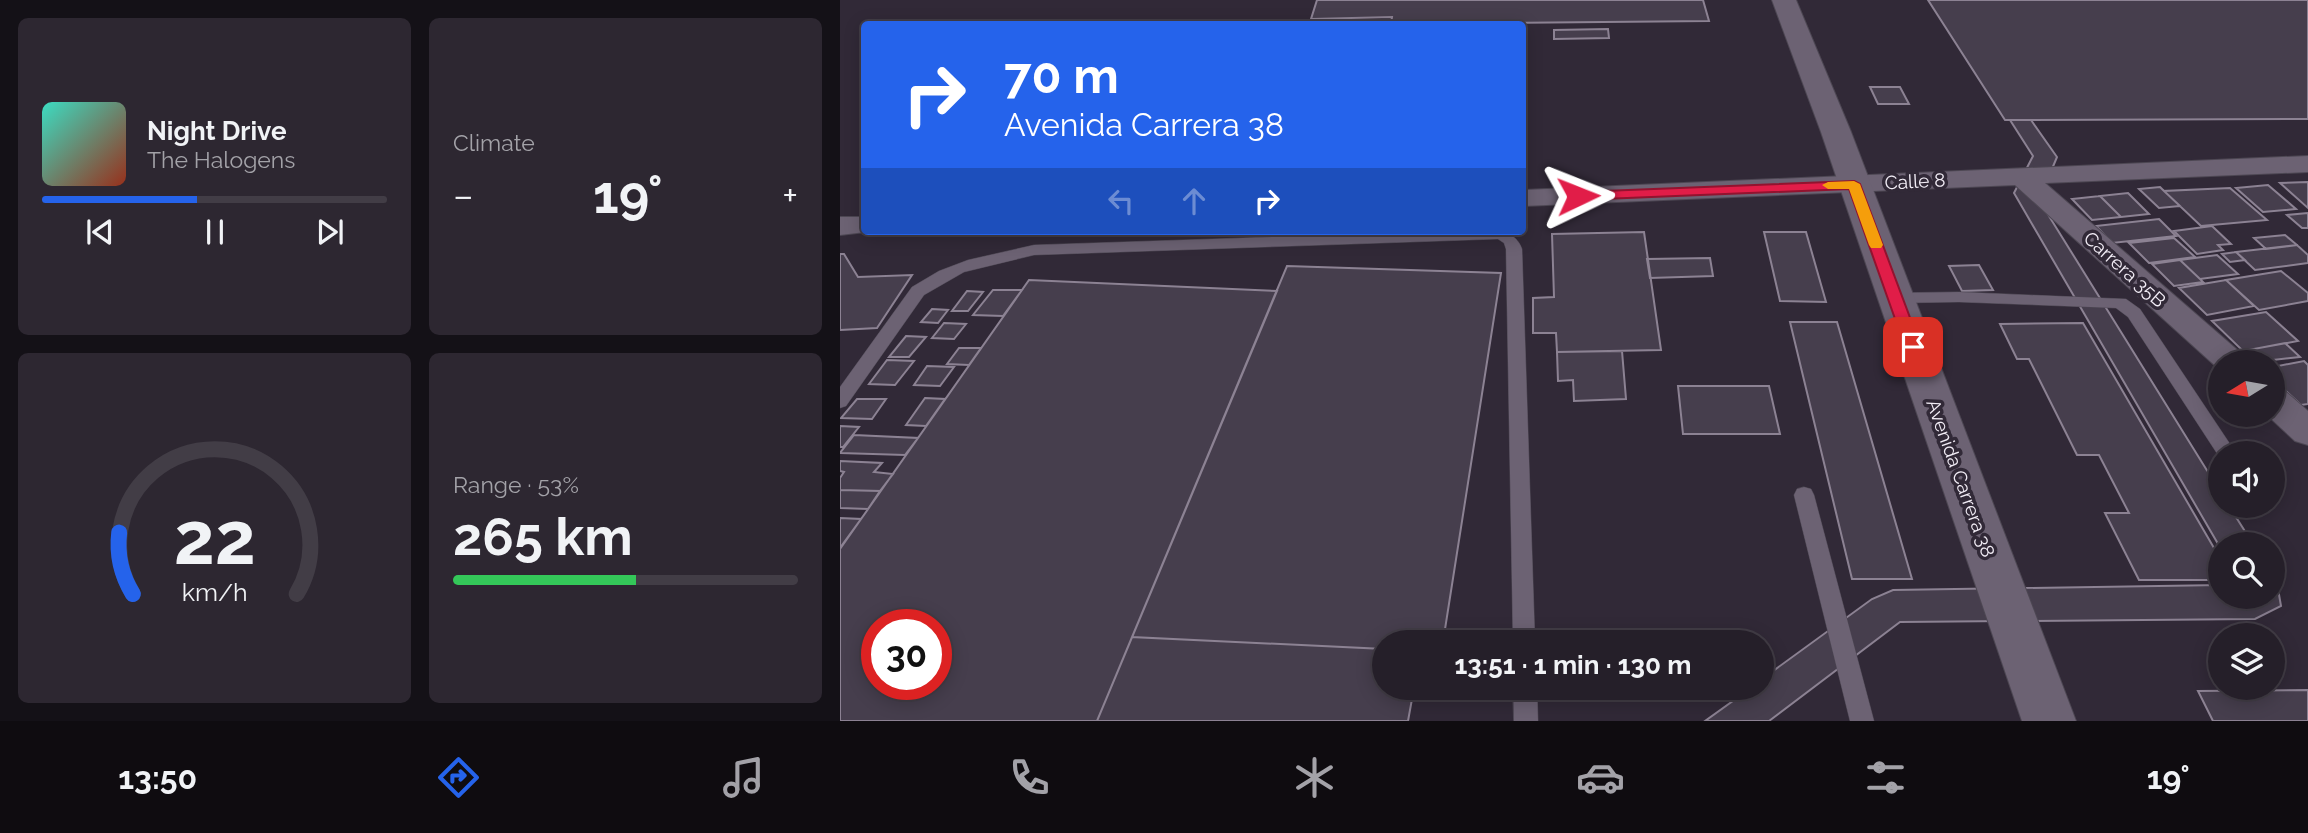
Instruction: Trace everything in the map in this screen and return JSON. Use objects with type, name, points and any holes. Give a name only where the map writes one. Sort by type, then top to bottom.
[{"type":"street","name":"Avenida Carrera 38","points":[[1784,0],[1854,184],[2049,721]]},
{"type":"street","name":"Calle 8","points":[[1526,198],[2308,164]]},
{"type":"street","name":"Carrera 35B","points":[[2021,176],[2217,350]]},
{"type":"street","points":[[840,226],[861,225]]},
{"type":"lane","points":[[840,401],[918,291],[935,278],[993,258],[1034,250],[1458,235]]},
{"type":"lane","points":[[1496,235],[1507,236],[1513,241],[1514,249],[1524,630]]},
{"type":"lane","points":[[1895,298],[1959,297],[2120,303],[2134,313],[2219,441]]},
{"type":"lane","points":[[1804,495],[1862,721]]},
{"type":"lane","points":[[1525,700],[1526,721]]},
{"type":"building","points":[[1317,0],[1703,0],[1709,21],[1526,23],[1391,21],[1392,17],[1311,19]]},
{"type":"building","points":[[1928,0],[2308,0],[2308,119],[2005,120]]},
{"type":"building","points":[[1608,29],[1609,38],[1554,39],[1554,30]]},
{"type":"building","points":[[1870,87],[1900,87],[1909,104],[1878,104]]},
{"type":"building","points":[[2010,120],[2031,120],[2057,157],[2039,200],[2208,472],[2208,518],[2237,518],[2245,532],[2211,532],[2014,193],[2033,156]]},
{"type":"building","points":[[2308,182],[2308,208],[2280,183]]},
{"type":"building","points":[[2268,185],[2296,209],[2263,212],[2236,188]]},
{"type":"building","points":[[2160,187],[2180,206],[2159,208],[2139,189]]},
{"type":"building","points":[[2230,188],[2267,220],[2201,226],[2164,191]]},
{"type":"building","points":[[2128,193],[2149,214],[2121,217],[2100,196]]},
{"type":"building","points":[[2100,196],[2121,217],[2092,220],[2072,199]]},
{"type":"building","points":[[2308,213],[2308,228],[2302,228],[2287,215]]},
{"type":"building","points":[[2159,219],[2176,236],[2112,243],[2096,226]]},
{"type":"building","points":[[2212,226],[2231,244],[2218,245],[2223,250],[2197,254],[2174,231]]},
{"type":"building","points":[[1644,232],[1661,350],[1557,352],[1556,333],[1533,333],[1533,298],[1554,297],[1552,234]]},
{"type":"building","points":[[1764,232],[1806,232],[1826,302],[1780,301]]},
{"type":"building","points":[[2285,235],[2297,245],[2266,249],[2254,238]]},
{"type":"building","points":[[2174,238],[2195,257],[2149,263],[2129,243]]},
{"type":"building","points":[[2297,245],[2308,255],[2308,263],[2255,270],[2236,252]]},
{"type":"building","points":[[2236,252],[2245,260],[2230,262],[2222,254]]},
{"type":"building","points":[[840,254],[844,254],[858,277],[912,275],[877,328],[840,330]]},
{"type":"building","points":[[2217,255],[2238,274],[2200,279],[2180,260]]},
{"type":"building","points":[[1710,258],[1713,276],[1650,278],[1647,259]]},
{"type":"building","points":[[2180,260],[2203,282],[2174,286],[2152,264]]},
{"type":"building","points":[[1979,265],[1993,290],[1962,291],[1949,266]]},
{"type":"building","points":[[1287,266],[1501,273],[1445,630],[1372,630],[1372,648],[1132,637]]},
{"type":"building","points":[[2281,271],[2308,293],[2308,301],[2259,310],[2226,280]]},
{"type":"building","points":[[1029,280],[1277,291],[1097,721],[840,721],[840,549]]},
{"type":"building","points":[[2226,280],[2254,306],[2207,315],[2179,288]]},
{"type":"building","points":[[993,290],[1022,290],[1003,316],[973,315]]},
{"type":"building","points":[[967,291],[983,292],[968,311],[952,311]]},
{"type":"building","points":[[932,309],[948,310],[938,323],[921,322]]},
{"type":"building","points":[[2266,312],[2298,341],[2242,350],[2212,321]]},
{"type":"building","points":[[1790,322],[1837,322],[1912,579],[1852,579]]},
{"type":"building","points":[[944,323],[966,324],[954,339],[932,338]]},
{"type":"building","points":[[2083,323],[2208,538],[2208,580],[2139,580],[2105,513],[2129,513],[2099,455],[2077,455],[2029,359],[2017,359],[2000,324]]},
{"type":"building","points":[[906,336],[926,337],[909,357],[889,357]]},
{"type":"building","points":[[2285,343],[2300,357],[2286,359],[2286,350],[2248,350]]},
{"type":"building","points":[[959,348],[981,348],[969,365],[947,364]]},
{"type":"building","points":[[1622,351],[1626,399],[1574,401],[1573,380],[1558,381],[1557,352]]},
{"type":"building","points":[[887,360],[914,361],[895,385],[869,384]]},
{"type":"building","points":[[2304,361],[2308,365],[2308,404],[2301,405],[2286,391],[2286,364]]},
{"type":"building","points":[[927,366],[954,367],[940,386],[914,385]]},
{"type":"building","points":[[1678,386],[1769,386],[1780,434],[1683,434]]},
{"type":"building","points":[[925,398],[945,399],[926,426],[906,425]]},
{"type":"building","points":[[857,399],[886,399],[872,419],[841,418]]},
{"type":"building","points":[[840,426],[859,427],[843,447],[840,447]]},
{"type":"building","points":[[854,435],[918,438],[905,455],[840,453]]},
{"type":"building","points":[[840,461],[882,463],[874,472],[893,474],[880,491],[840,490],[840,478],[844,472],[840,471]]},
{"type":"building","points":[[840,490],[880,491],[868,509],[840,508]]},
{"type":"building","points":[[840,518],[861,519],[840,548]]},
{"type":"building","points":[[2208,585],[2208,609],[2275,609],[2255,619],[1900,622],[1769,721],[1705,721],[1734,700],[1774,700],[1774,670],[1872,599],[1893,590]]},
{"type":"building","points":[[1132,637],[1372,648],[1372,700],[1412,700],[1408,721],[1097,721]]},
{"type":"building","points":[[2285,690],[2308,690],[2308,721],[2213,721],[2198,691],[2208,691],[2208,700],[2285,700]]},
{"type":"slow traffic","points":[[1828,185],[1854,184],[1876,245]]},
{"type":"route","points":[[1578,196],[1854,184],[1913,347]]}]
